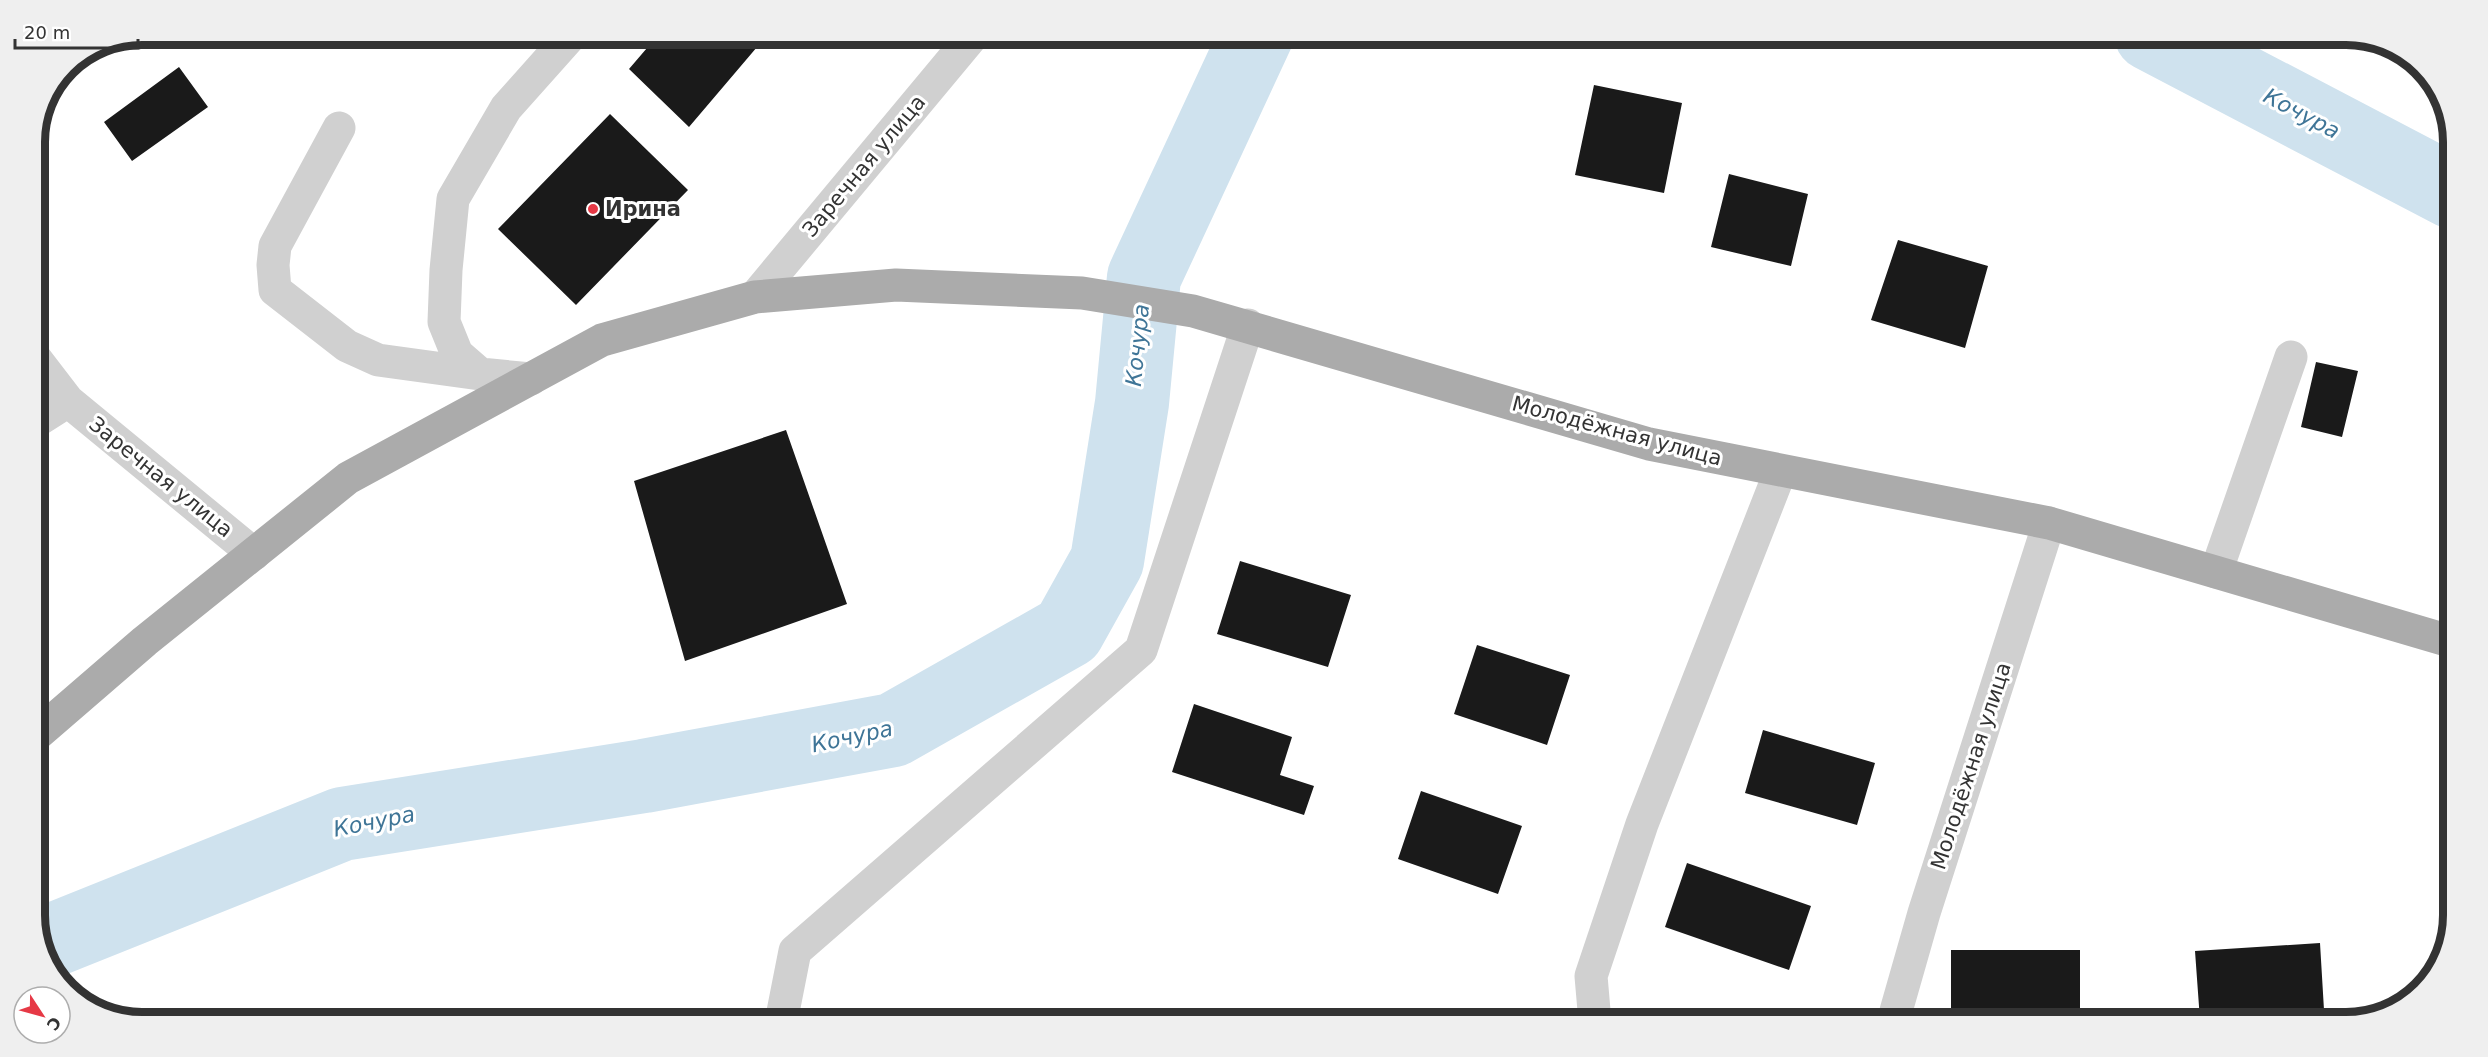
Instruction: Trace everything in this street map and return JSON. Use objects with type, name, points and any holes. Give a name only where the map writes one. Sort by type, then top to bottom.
[{"type":"main road","name":"Молодёжная улица","points":[[45,727],[146,641],[348,478],[602,340],[755,297],[896,285],[1082,293],[1192,311],[1248,325],[1649,444],[2049,523],[2443,639]]},
{"type":"street","points":[[480,374],[457,354],[444,322],[446,270],[453,199],[507,108],[562,45]]},
{"type":"street","name":"Заречная улица","points":[[755,297],[965,45]]},
{"type":"street","points":[[339,128],[275,246],[273,265],[275,290],[346,346],[378,360],[531,379]]},
{"type":"street","points":[[783,1012],[795,951],[1141,650],[1248,325]]},
{"type":"street","points":[[2216,572],[2291,357]]},
{"type":"street","name":"Заречная улица","points":[[45,371],[68,400],[254,554]]},
{"type":"street","points":[[45,415],[68,400]]},
{"type":"street","points":[[1594,1012],[1591,976],[1642,824],[1780,471]]},
{"type":"street","name":"Молодёжная улица","points":[[1896,1011],[1924,914],[2049,523]]},
{"type":"building","points":[[650,45],[759,45],[689,127],[629,69]]},
{"type":"building","points":[[179,67],[208,107],[132,161],[104,122]]},
{"type":"building","points":[[1594,85],[1682,103],[1664,193],[1575,175]]},
{"type":"building","name":"Ирина","points":[[610,114],[688,190],[576,305],[498,229]]},
{"type":"building","points":[[1729,174],[1808,194],[1791,266],[1711,247]]},
{"type":"building","points":[[1898,240],[1988,266],[1965,348],[1871,320]]},
{"type":"building","points":[[2316,362],[2358,371],[2342,437],[2301,427]]},
{"type":"building","points":[[786,430],[847,604],[685,661],[634,481]]},
{"type":"building","points":[[1240,561],[1351,595],[1328,667],[1217,634]]},
{"type":"building","points":[[1477,645],[1570,675],[1547,745],[1454,714]]},
{"type":"building","points":[[1194,704],[1292,737],[1280,775],[1314,786],[1304,815],[1172,772]]},
{"type":"building","points":[[1763,730],[1875,763],[1857,825],[1745,793]]},
{"type":"building","points":[[1421,791],[1522,826],[1498,894],[1398,859]]},
{"type":"building","points":[[1687,863],[1811,906],[1789,970],[1665,927]]},
{"type":"building","points":[[2320,943],[2324,1010],[2199,1012],[2195,951]]},
{"type":"building","points":[[1951,950],[2080,950],[2080,1012],[1951,1012]]},
{"type":"waterway","name":"Кочура","points":[[49,942],[342,824],[644,776],[893,730],[1068,631],[1107,561],[1132,403],[1144,277],[1252,45]]},
{"type":"waterway","name":"Кочура","points":[[2172,45],[2443,187]]},
{"type":"place","name":"Ирина","points":[[593,209]]}]
